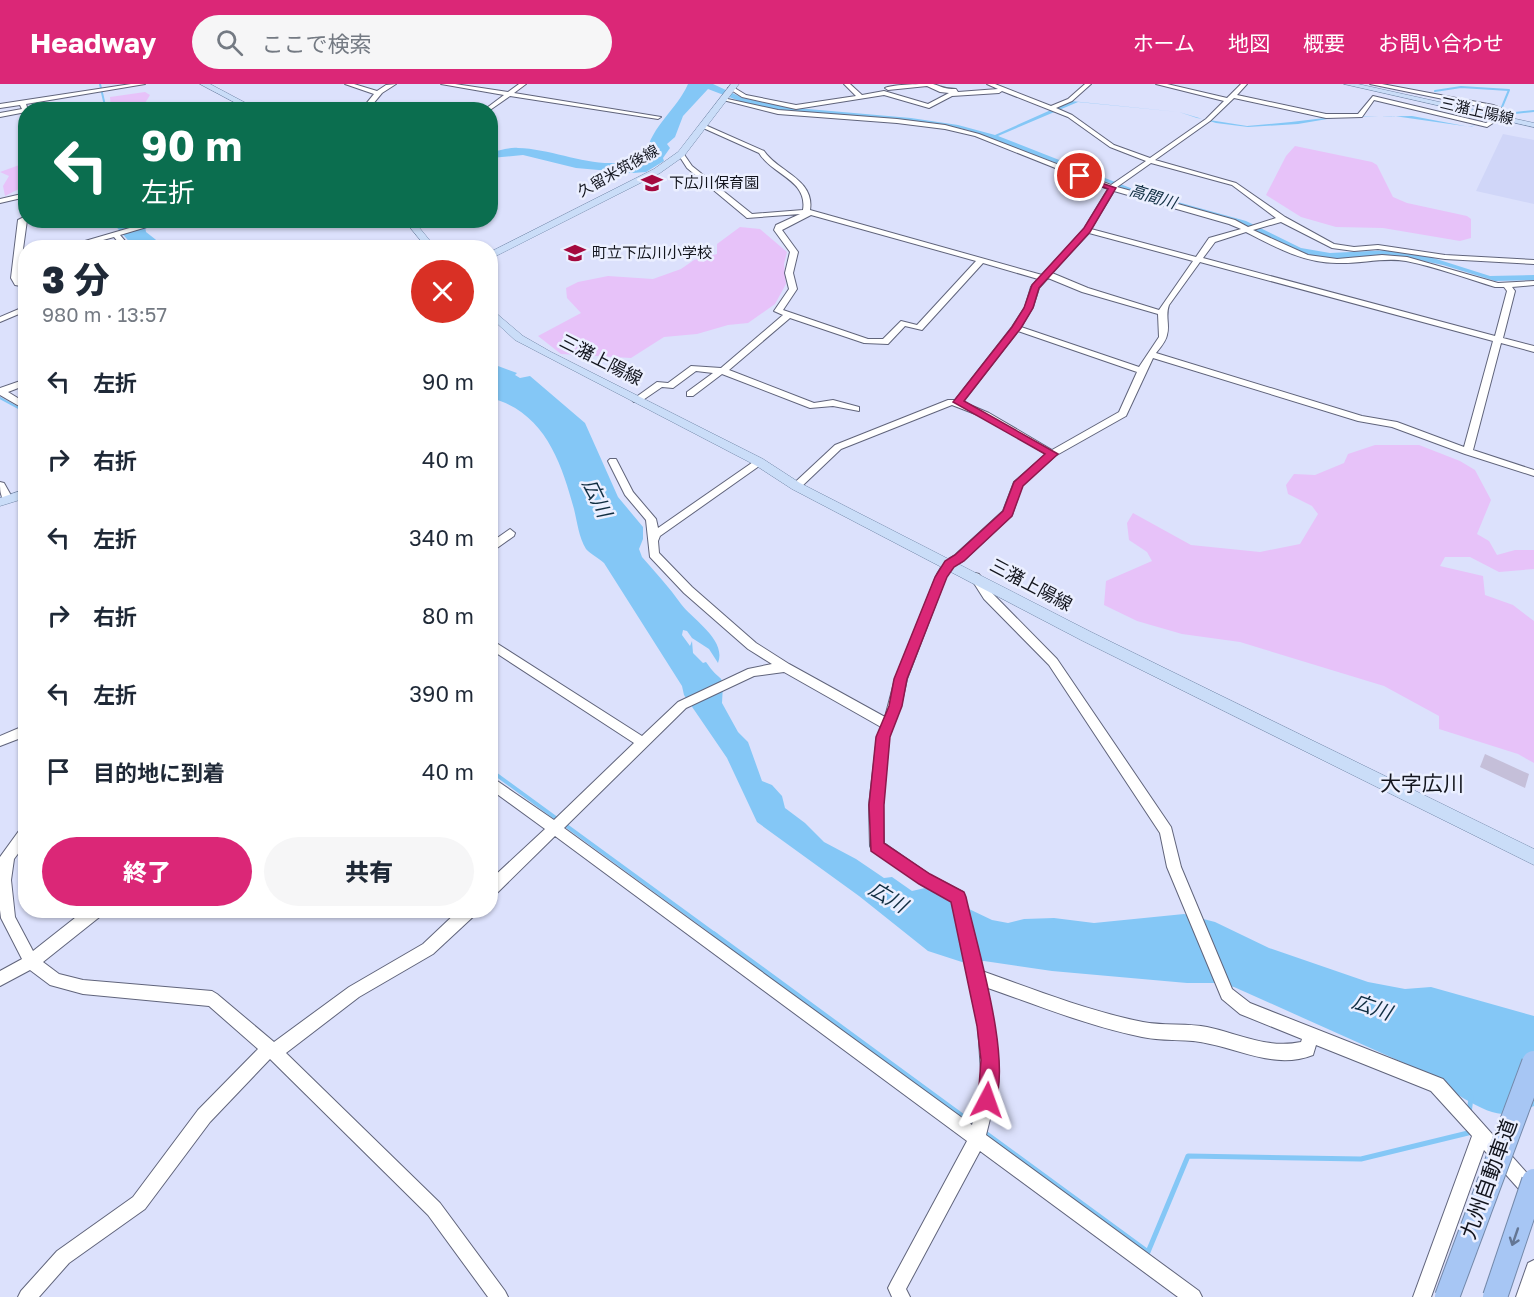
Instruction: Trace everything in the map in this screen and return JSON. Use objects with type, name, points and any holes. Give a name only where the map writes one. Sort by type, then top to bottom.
[{"type":"highway","name":"九州自動車道","points":[[1447,1297],[1534,1063]]},
{"type":"highway","points":[[1495,1297],[1534,1181]]},
{"type":"main road","points":[[204,84],[240,102]]},
{"type":"main road","name":"三潴上陽線","points":[[1348,84],[1534,125]]},
{"type":"main road","name":"久留米筑後線","points":[[498,252],[657,171],[681,154],[729,92]]},
{"type":"main road","points":[[415,228],[425,240]]},
{"type":"main road","name":"三潴上陽線","points":[[498,318],[519,338],[759,462],[796,486],[974,576],[1086,636],[1534,857]]},
{"type":"street","points":[[22,102],[142,84]]},
{"type":"street","points":[[348,84],[376,93]]},
{"type":"street","points":[[372,102],[376,93],[393,84]]},
{"type":"street","points":[[444,84],[658,117]]},
{"type":"street","points":[[498,102],[523,84]]},
{"type":"street","points":[[847,84],[862,98]]},
{"type":"street","points":[[888,88],[928,84],[942,92],[950,92],[993,85],[1055,108],[1112,146],[1150,160],[1234,184],[1282,219],[1332,246],[1344,249],[1378,247],[1445,257],[1534,262]]},
{"type":"street","points":[[729,92],[796,107],[884,93],[929,106],[951,94],[993,90],[1051,109],[1070,100],[1088,84]]},
{"type":"street","points":[[1159,84],[1326,116],[1360,116],[1373,98],[1487,125],[1493,121]]},
{"type":"street","points":[[796,486],[838,447],[919,413],[958,402],[1016,328],[1029,308],[1035,287],[1087,230],[1112,188],[1207,120],[1244,84]]},
{"type":"street","points":[[1373,84],[1458,99],[1502,110],[1501,113]]},
{"type":"street","points":[[729,92],[787,113],[945,127],[993,141],[1112,188],[1249,228],[1282,248],[1307,256],[1337,261],[1382,257],[1407,259],[1507,286],[1534,283]]},
{"type":"street","points":[[0,106],[18,103]]},
{"type":"street","points":[[0,115],[18,111]]},
{"type":"street","points":[[703,126],[762,152],[766,159],[805,190],[809,204],[806,212],[781,225],[778,230],[794,252],[789,273],[793,289],[778,311],[867,341],[885,342],[904,323],[919,328],[981,261]]},
{"type":"street","points":[[681,154],[689,167],[750,216],[806,212],[981,261],[1047,276],[1162,313]]},
{"type":"street","points":[[0,201],[18,197]]},
{"type":"street","points":[[901,1297],[897,1288],[977,1139],[990,1087],[990,1060],[986,1026],[958,897],[925,879],[877,846],[876,805],[883,737],[896,706],[901,679],[941,577],[949,564],[959,558],[1008,513],[1018,484],[1052,454],[1123,414],[1151,354],[1163,337],[1162,313],[1212,240],[1282,219]]},
{"type":"street","points":[[94,240],[139,228]]},
{"type":"street","points":[[1087,230],[1534,349]]},
{"type":"street","points":[[117,234],[122,240]]},
{"type":"street","points":[[1468,452],[1510,291],[1507,286]]},
{"type":"street","points":[[1,323],[18,313]]},
{"type":"street","points":[[690,394],[721,372],[789,314]]},
{"type":"street","points":[[1016,328],[1143,371]]},
{"type":"street","points":[[1151,354],[1361,419],[1394,424],[1468,452],[1534,473]]},
{"type":"street","points":[[636,400],[660,384],[670,386],[694,368],[721,372],[813,406],[833,403],[856,409]]},
{"type":"street","points":[[0,392],[18,385]]},
{"type":"street","points":[[0,392],[18,402]]},
{"type":"street","points":[[958,402],[1052,454]]},
{"type":"street","points":[[613,461],[629,493],[651,519],[654,554],[688,590],[752,646],[887,724]]},
{"type":"street","points":[[654,538],[759,462]]},
{"type":"street","points":[[0,486],[4,501]]},
{"type":"street","points":[[498,543],[510,533]]},
{"type":"street","points":[[974,576],[988,596],[1053,662],[1166,831],[1174,867],[1227,994],[1245,1009],[1437,1085],[1534,1193]]},
{"type":"street","points":[[498,648],[643,743]]},
{"type":"street","points":[[498,882],[682,705],[752,672],[785,667]]},
{"type":"street","points":[[0,741],[18,733]]},
{"type":"street","points":[[498,786],[559,824],[977,1139],[1193,1297]]},
{"type":"street","points":[[18,843],[7,857],[4,880],[8,918],[31,962],[55,980],[83,987],[212,999],[272,1050],[434,1209],[499,1297]]},
{"type":"street","points":[[0,979],[31,962],[87,918]]},
{"type":"street","points":[[27,1297],[63,1257],[139,1203],[204,1116],[272,1050],[354,993],[428,949],[461,918]]},
{"type":"street","points":[[973,974],[1125,1025],[1143,1029],[1197,1033],[1262,1051],[1286,1054],[1307,1049],[1311,1035]]},
{"type":"street","points":[[1422,1297],[1481,1134]]},
{"type":"street","points":[[1525,1297],[1534,1269]]},
{"type":"shaded area","points":[[145,92],[150,95],[146,102],[110,102],[110,97]]},
{"type":"shaded area","points":[[1503,134],[1534,140],[1534,204],[1476,191]]},
{"type":"shaded area","points":[[1295,146],[1372,162],[1377,165],[1393,197],[1407,203],[1467,216],[1471,219],[1471,238],[1460,241],[1383,228],[1336,227],[1301,217],[1266,195],[1286,156]]},
{"type":"shaded area","points":[[18,165],[18,190],[5,196],[3,186],[9,176],[0,172]]},
{"type":"shaded area","points":[[740,227],[760,229],[787,252],[784,264],[786,284],[775,304],[748,323],[728,325],[697,334],[664,337],[631,358],[561,354],[538,336],[581,313],[567,298],[566,288],[578,282],[608,276],[653,279],[681,269],[694,260],[717,254],[717,244]]},
{"type":"shaded area","points":[[1375,445],[1419,445],[1460,461],[1475,470],[1491,500],[1477,534],[1489,541],[1497,555],[1515,550],[1534,550],[1534,569],[1499,572],[1470,557],[1445,557],[1440,566],[1483,576],[1485,595],[1513,605],[1534,621],[1534,763],[1518,754],[1439,729],[1439,716],[1384,686],[1240,642],[1182,634],[1137,621],[1104,605],[1106,581],[1152,561],[1147,552],[1129,540],[1127,523],[1133,513],[1191,545],[1260,552],[1300,544],[1318,514],[1312,506],[1288,494],[1286,485],[1294,474],[1315,475],[1344,463],[1348,454]]},
{"type":"water","name":"高間川","points":[[688,84],[713,84],[743,98],[785,107],[911,118],[958,125],[995,135],[1071,101],[1179,112],[1078,102],[998,136],[1138,191],[1246,221],[1301,248],[1330,253],[1391,250],[1430,257],[1490,276],[1534,275],[1534,280],[1495,281],[1443,265],[1408,258],[1331,258],[1311,255],[1293,250],[1242,224],[1150,198],[968,130],[945,125],[777,110],[742,102],[708,89],[683,116],[675,137],[667,144],[670,148],[663,158],[664,161],[646,172],[576,168],[523,155],[498,157],[498,151],[515,148],[534,149],[599,162],[615,163],[631,160],[646,154],[653,135]]},
{"type":"water","points":[[1383,116],[1333,118],[1298,124],[1248,127],[1202,119],[1247,126],[1333,117]]},
{"type":"water","points":[[1395,116],[1412,116],[1467,126]]},
{"type":"water","points":[[117,228],[145,228],[146,232],[156,240],[128,240]]},
{"type":"water","name":"広川","points":[[498,366],[517,373],[515,375],[520,378],[530,376],[585,423],[618,497],[643,527],[643,539],[639,549],[642,557],[686,610],[707,630],[718,646],[718,663],[709,649],[683,630],[682,635],[690,646],[692,641],[693,653],[703,663],[706,662],[721,679],[722,703],[738,732],[748,742],[762,781],[772,785],[782,796],[785,808],[805,823],[824,842],[856,859],[884,878],[892,877],[912,891],[925,888],[992,920],[1008,923],[1024,919],[1054,918],[1094,923],[1184,914],[1215,922],[1269,948],[1368,982],[1405,989],[1431,987],[1534,1016],[1534,1106],[1506,1114],[1481,1108],[1415,1068],[1234,987],[1216,983],[1187,983],[1052,971],[984,961],[965,963],[928,951],[859,896],[757,822],[727,758],[684,695],[682,686],[604,563],[586,549],[563,473],[548,441],[524,414],[498,401]]},
{"type":"building","points":[[1485,754],[1529,774],[1525,788],[1480,767]]},
{"type":"waterway","points":[[100,84],[104,102]]},
{"type":"waterway","points":[[1435,91],[1461,87],[1509,90],[1502,107]]},
{"type":"waterway","points":[[1506,114],[1534,111]]},
{"type":"waterway","points":[[0,398],[18,408]]},
{"type":"waterway","points":[[498,776],[716,935]]},
{"type":"waterway","points":[[714,934],[976,1126]]},
{"type":"waterway","points":[[1469,1114],[1471,1097]]},
{"type":"waterway","points":[[984,1132],[1148,1252],[1188,1156],[1361,1159],[1468,1133],[1469,1127]]},
{"type":"place","name":"下広川保育園","points":[[652,183]]},
{"type":"place","name":"町立下広川小学校","points":[[575,253]]},
{"type":"district","name":"大字広川","points":[[1422,784]]},
{"type":"route","points":[[987,1100],[990,1087],[990,1060],[986,1026],[958,897],[925,879],[877,846],[876,805],[883,737],[896,706],[901,679],[941,577],[949,564],[959,558],[1008,513],[1018,484],[1052,454],[958,402],[1016,328],[1029,308],[1035,287],[1049,275],[1087,230],[1112,188],[1080,176]]}]
